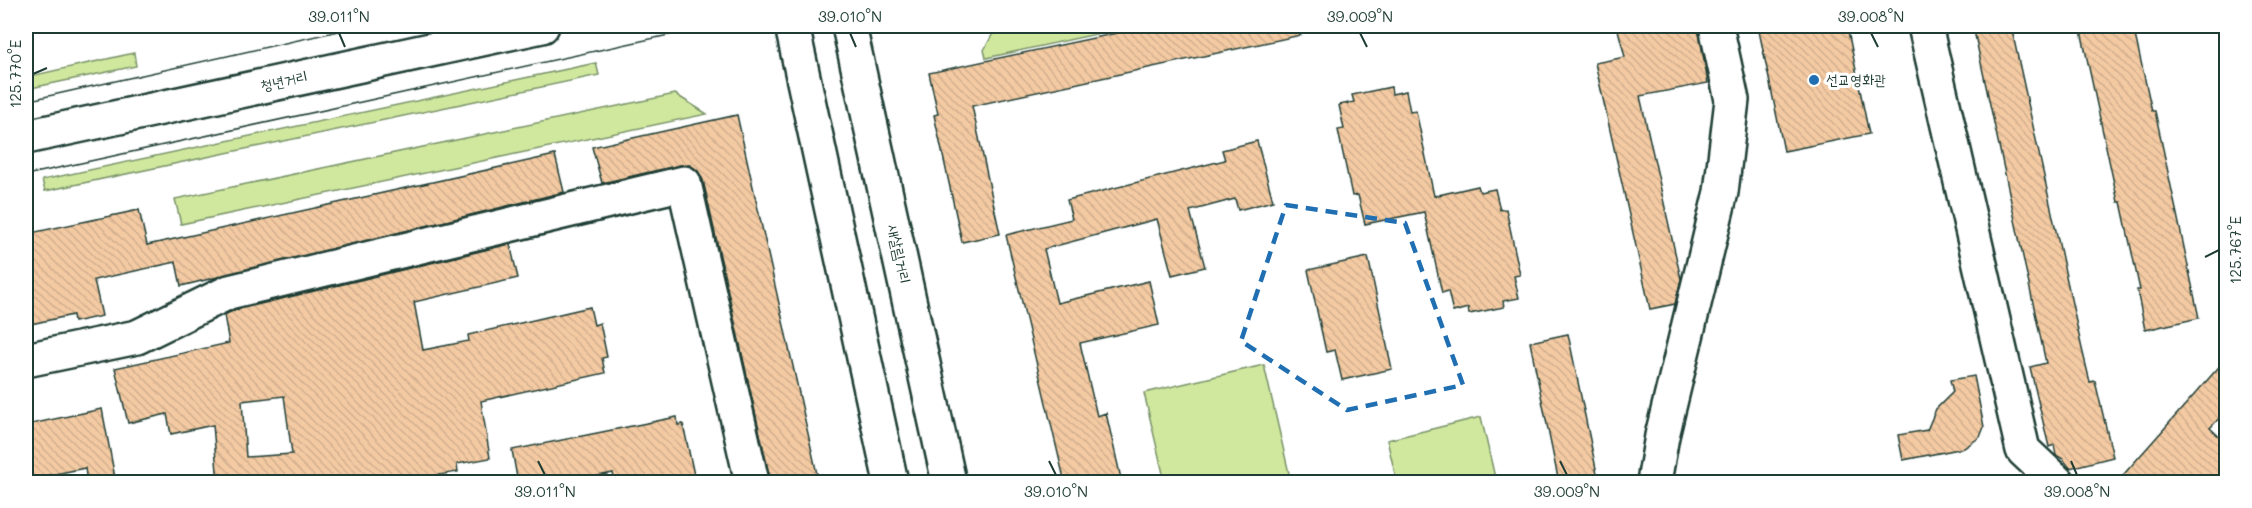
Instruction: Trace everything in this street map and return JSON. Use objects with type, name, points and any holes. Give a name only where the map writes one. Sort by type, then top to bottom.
[{"type":"street","name":"청년거리","points":[[26,137],[542,26]]},
{"type":"street","points":[[792,26],[891,483]]},
{"type":"street","name":"새살림거리","points":[[849,26],[949,483]]},
{"type":"street","points":[[1654,483],[1662,436],[1721,192],[1732,100],[1716,26]]},
{"type":"street","points":[[1925,26],[2023,450],[2057,483]]},
{"type":"street","points":[[26,360],[137,338],[229,292],[684,183],[752,483]]},
{"type":"highlighted area","points":[[1286,205],[1405,223],[1463,385],[1347,410],[1241,341]]},
{"type":"green space","points":[[997,26],[1133,26],[986,58],[984,50]]},
{"type":"green space","points":[[134,53],[136,66],[26,89],[26,77]]},
{"type":"green space","points":[[596,63],[599,75],[45,191],[42,180]]},
{"type":"green space","points":[[675,94],[707,114],[181,224],[175,199]]},
{"type":"green space","points":[[1264,365],[1291,482],[1165,482],[1144,393]]},
{"type":"green space","points":[[1481,417],[1496,482],[1397,482],[1387,440]]},
{"type":"building","points":[[1150,26],[1300,26],[1301,35],[972,106],[1000,234],[962,242],[934,115],[938,114],[929,73]]},
{"type":"building","points":[[1617,26],[1698,26],[1708,83],[1640,96],[1681,279],[1675,304],[1650,309],[1595,63],[1625,57]]},
{"type":"building","name":"선교영화관","points":[[1758,26],[1847,26],[1869,134],[1784,151]]},
{"type":"building","points":[[1973,26],[2011,26],[2082,349],[2090,382],[2095,381],[2113,457],[2070,468],[2063,459],[2056,455],[2054,445],[2049,447],[2030,367],[2046,363]]},
{"type":"building","points":[[2080,26],[2133,26],[2152,111],[2155,111],[2199,318],[2145,330],[2137,290],[2140,290],[2121,202],[2118,202]]},
{"type":"building","points":[[1391,87],[1392,94],[1406,91],[1410,112],[1416,111],[1434,196],[1478,186],[1480,192],[1495,189],[1500,210],[1506,209],[1520,275],[1514,276],[1519,298],[1503,301],[1504,307],[1469,314],[1468,308],[1453,312],[1448,291],[1442,293],[1424,212],[1365,224],[1358,195],[1352,196],[1338,130],[1344,129],[1339,105],[1354,102],[1352,95]]},
{"type":"building","points":[[737,115],[819,483],[771,483],[703,180],[698,171],[690,165],[680,165],[602,183],[592,147]]},
{"type":"building","points":[[1257,141],[1273,201],[1238,210],[1235,199],[1190,211],[1205,267],[1172,275],[1157,219],[1044,249],[1057,303],[1149,281],[1159,325],[1080,343],[1097,416],[1106,413],[1122,483],[1065,483],[1006,235],[1072,219],[1067,200],[1225,160],[1222,150]]},
{"type":"building","points":[[555,155],[564,192],[181,286],[176,262],[94,280],[102,316],[74,322],[73,315],[26,325],[26,234],[139,210],[147,245]]},
{"type":"building","points":[[510,244],[518,278],[414,302],[423,350],[469,341],[468,335],[590,307],[594,325],[600,323],[607,357],[602,358],[605,373],[481,401],[490,458],[457,464],[458,472],[390,483],[387,475],[341,483],[218,483],[213,425],[171,434],[167,414],[128,423],[115,368],[229,343],[224,315],[235,310]],"holes":[[[284,396],[292,454],[246,457],[242,401]]]},
{"type":"building","points":[[1368,257],[1392,369],[1342,380],[1335,350],[1326,352],[1308,270]]},
{"type":"building","points":[[1568,334],[1599,483],[1559,483],[1530,342]]},
{"type":"building","points":[[2226,359],[2226,411],[2210,428],[2226,443],[2226,483],[2116,483]]},
{"type":"building","points":[[1974,376],[1984,427],[1980,437],[1964,448],[1903,460],[1898,435],[1927,430],[1936,409],[1953,392],[1950,380]]},
{"type":"building","points":[[102,409],[116,483],[87,483],[85,468],[26,480],[26,425]]},
{"type":"building","points":[[677,417],[678,425],[683,424],[694,475],[688,476],[690,483],[615,483],[613,473],[564,483],[518,483],[512,450]]},
{"type":"tram line","points":[[26,101],[361,26]]},
{"type":"tram line","points":[[26,175],[710,26]]},
{"type":"place","name":"선교영화관","points":[[1814,80]]}]
